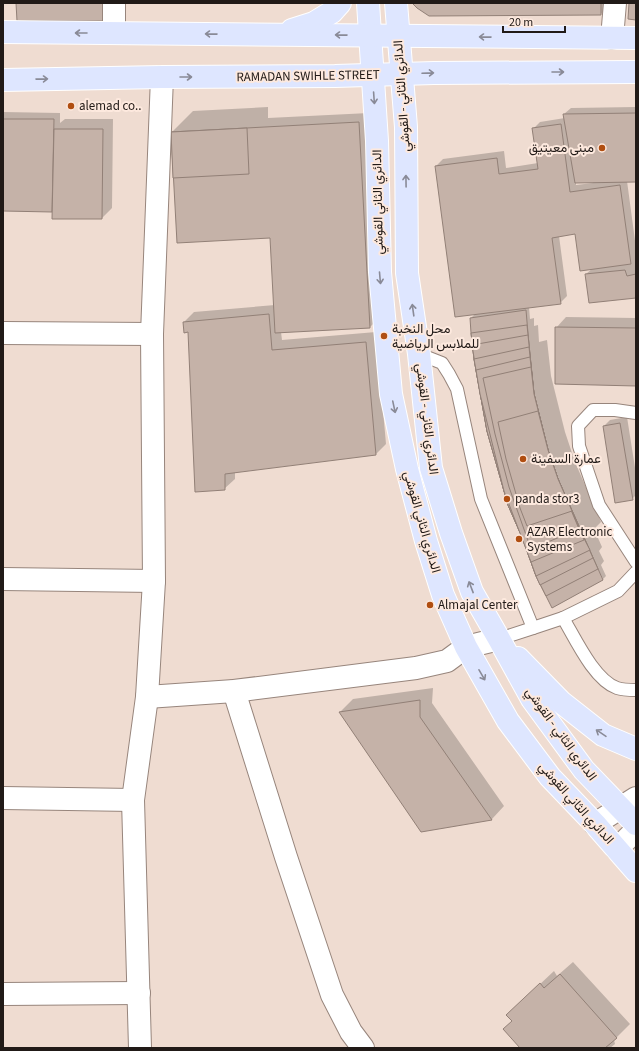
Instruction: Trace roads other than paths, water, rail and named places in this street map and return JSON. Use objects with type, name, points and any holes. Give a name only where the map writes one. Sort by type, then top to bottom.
[{"type":"main road","points":[[256,34],[292,30],[314,23],[332,12],[340,3]]},
{"type":"main road","name":"الدائري الثاني القوشي","points":[[368,3],[377,141],[380,272],[391,394],[407,470],[426,541],[443,595],[466,647],[508,721],[550,777],[636,870]]},
{"type":"main road","name":"الدائري الثاني - القوشي","points":[[396,3],[406,127],[407,273],[419,354],[431,468],[472,592],[532,699],[584,770],[628,803],[636,824]]},
{"type":"main road","points":[[3,32],[636,38]]},
{"type":"main road","name":"RAMADAN SWIHLE STREET","points":[[3,80],[441,73],[636,72]]},
{"type":"main road","points":[[499,638],[561,702],[603,735],[636,749]]},
{"type":"street","points":[[114,3],[114,33]]},
{"type":"street","points":[[612,38],[615,3]]},
{"type":"street","points":[[140,1048],[134,800],[147,697],[154,581],[152,334],[162,77]]},
{"type":"street","points":[[3,333],[152,334]]},
{"type":"street","points":[[3,579],[154,581]]},
{"type":"street","points":[[147,697],[234,690],[416,668],[447,661],[466,647],[499,638]]},
{"type":"street","points":[[234,690],[286,857],[332,995],[352,1032],[363,1048]]},
{"type":"street","points":[[3,798],[134,800]]},
{"type":"street","points":[[595,824],[628,803]]},
{"type":"street","points":[[617,849],[636,830]]},
{"type":"street","points":[[3,994],[139,993]]},
{"type":"lane","points":[[419,354],[442,363],[457,389],[480,498],[533,628]]},
{"type":"lane","points":[[636,413],[615,410],[592,410],[578,426],[578,446],[599,505],[636,562]]},
{"type":"lane","points":[[499,638],[563,618],[618,590],[636,572]]},
{"type":"lane","points":[[563,618],[590,665],[604,679],[617,688],[636,690]]},
{"type":"place","name":"alemad co..","points":[[71,106]]},
{"type":"place","name":"مبنى معيتيق","points":[[602,148]]},
{"type":"place","name":"محل النخبة للملابس الرياضية","points":[[384,336]]},
{"type":"place","name":"عمارة السفينة","points":[[523,459]]},
{"type":"place","name":"panda stor3","points":[[507,499]]},
{"type":"place","name":"AZAR Electronic Systems","points":[[519,539]]},
{"type":"place","name":"Almajal Center","points":[[430,605]]}]
